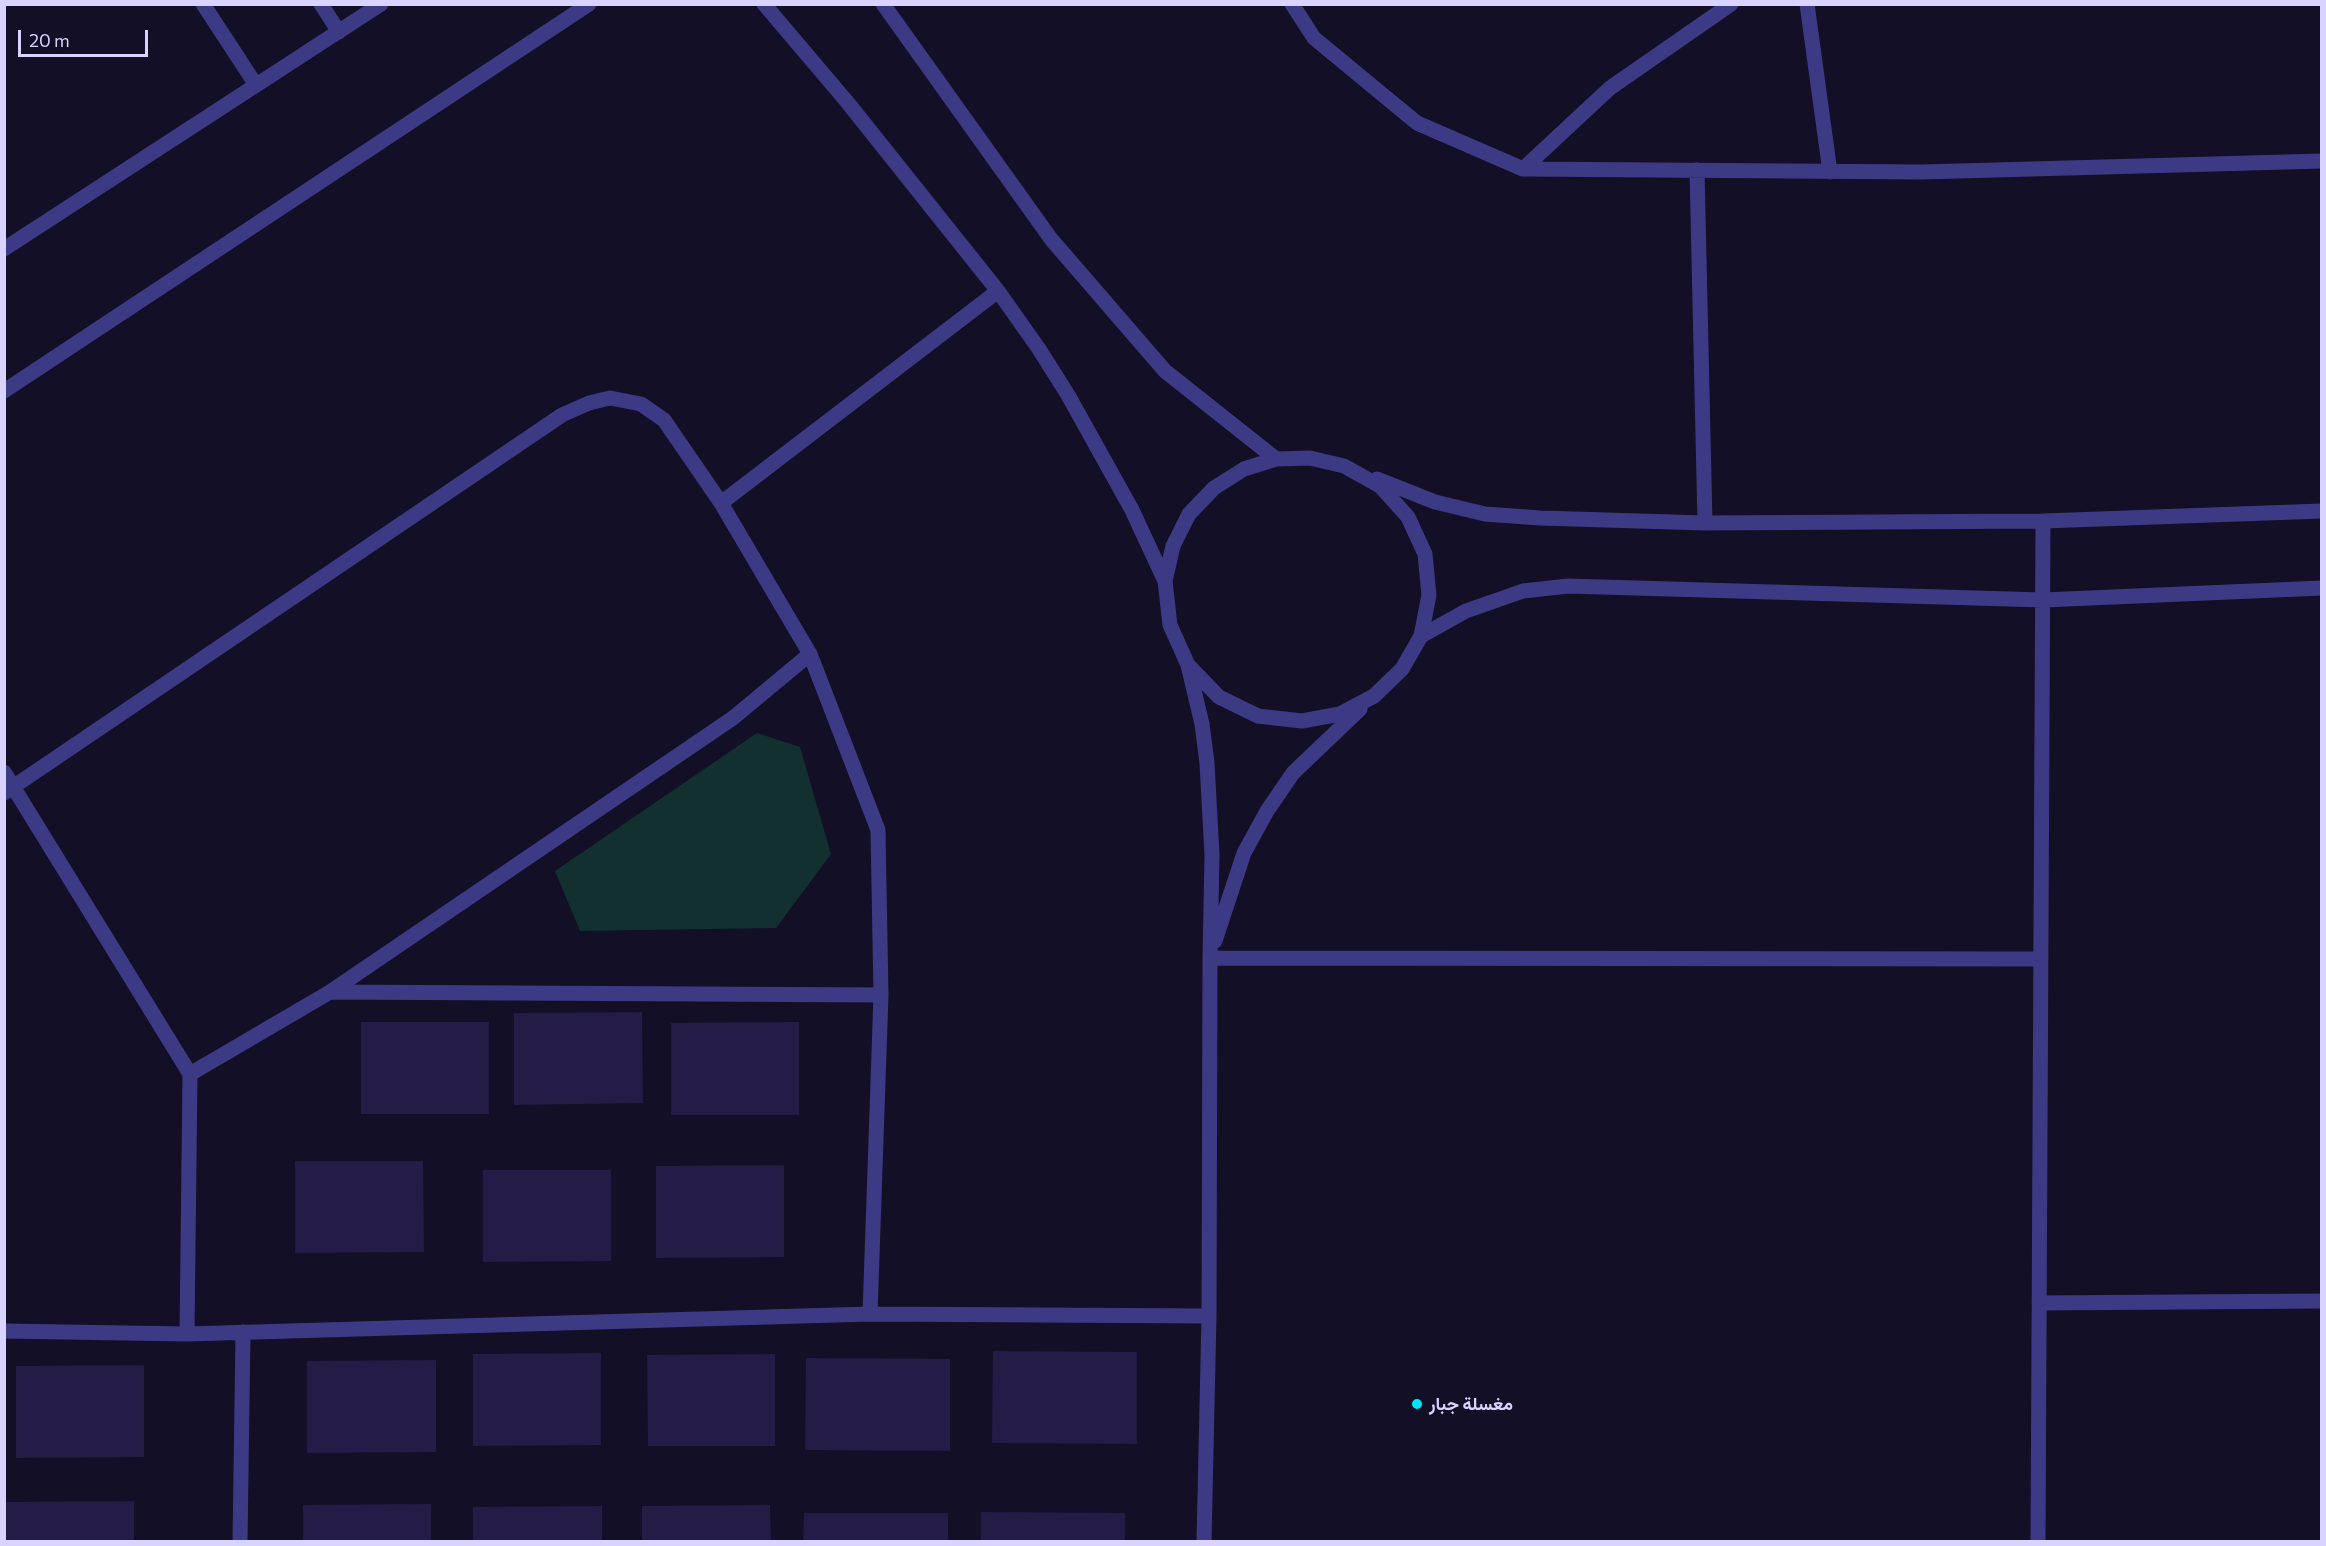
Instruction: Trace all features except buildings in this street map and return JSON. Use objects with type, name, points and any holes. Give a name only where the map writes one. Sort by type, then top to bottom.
[{"type":"street","points":[[203,4],[256,85]]},
{"type":"street","points":[[321,4],[339,32]]},
{"type":"street","points":[[4,249],[381,4]]},
{"type":"street","points":[[4,392],[589,4]]},
{"type":"street","points":[[764,4],[835,87],[998,291],[1039,349],[1103,456],[1132,510],[1165,581],[1170,625],[1188,665],[1202,724],[1211,806],[1209,1316],[1204,1542]]},
{"type":"street","points":[[883,4],[1050,239],[1165,371],[1276,459]]},
{"type":"street","points":[[1292,4],[1314,38],[1417,123],[1523,169],[1830,172],[2117,168],[2322,161]]},
{"type":"street","points":[[1523,169],[1610,88],[1731,4]]},
{"type":"street","points":[[1807,4],[1830,172]]},
{"type":"street","points":[[1697,170],[1706,523]]},
{"type":"street","points":[[721,503],[998,291]]},
{"type":"street","points":[[9,790],[562,415],[589,403],[610,398],[641,404],[664,420],[721,503],[810,654],[878,830],[881,995],[870,1314]]},
{"type":"street","points":[[1165,581],[1173,546],[1189,514],[1214,488],[1244,469],[1276,459],[1310,458],[1344,466],[1435,502],[1485,514],[1540,518],[1706,523],[2043,520],[2322,511]]},
{"type":"street","points":[[1210,958],[1244,853],[1267,812],[1293,773],[1402,669],[1421,636],[1429,595],[1425,554],[1408,516],[1380,486],[1344,466]]},
{"type":"street","points":[[2038,1542],[2043,520]]},
{"type":"street","points":[[1421,636],[1475,607],[1523,591],[1568,586],[2043,600],[2322,588]]},
{"type":"street","points":[[190,1074],[330,992],[733,718],[810,654]]},
{"type":"street","points":[[1188,665],[1219,697],[1258,716],[1302,721],[1340,714],[1374,696]]},
{"type":"street","points":[[4,772],[9,790],[190,1074],[187,1334]]},
{"type":"street","points":[[1210,958],[2041,959]]},
{"type":"street","points":[[330,992],[881,995]]},
{"type":"street","points":[[2039,1303],[2322,1301]]},
{"type":"street","points":[[4,1331],[187,1334],[870,1314],[1209,1316]]},
{"type":"street","points":[[240,1542],[243,1332]]},
{"type":"green space","points":[[757,733],[800,747],[831,854],[776,928],[580,931],[555,871]]},
{"type":"place","name":"مغسلة جبار","points":[[1417,1404]]}]
